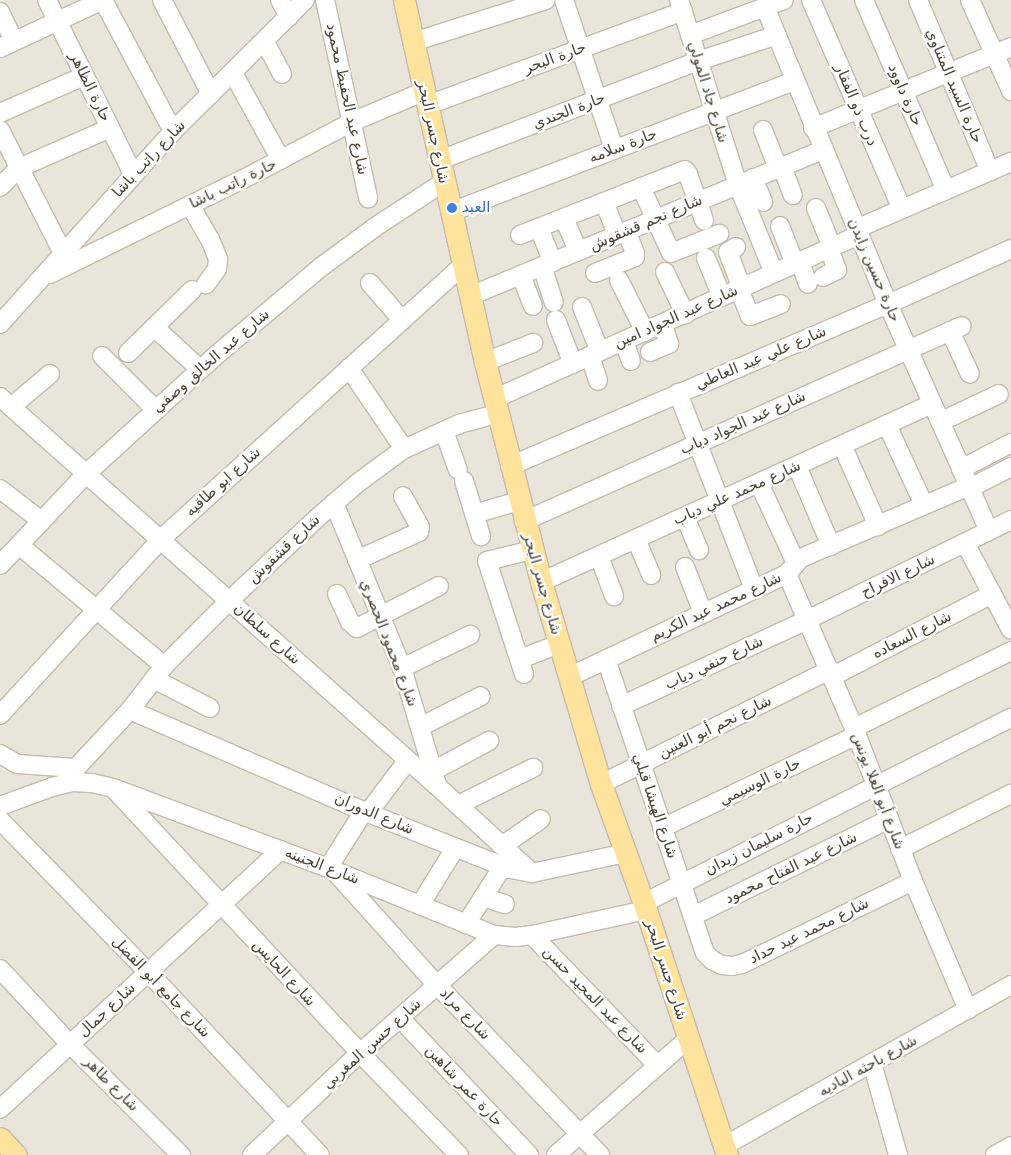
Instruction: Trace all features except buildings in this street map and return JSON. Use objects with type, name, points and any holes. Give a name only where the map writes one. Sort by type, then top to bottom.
[{"type":"main road","name":"شارع جسر البحر","points":[[404,0],[485,362],[532,550],[601,784],[645,906],[726,1150]]},
{"type":"main road","points":[[0,1138],[16,1155]]},
{"type":"street","name":"حارة الظاهر","points":[[47,0],[133,174]]},
{"type":"street","points":[[0,12],[7,44],[103,0],[173,131]]},
{"type":"street","points":[[162,0],[211,94]]},
{"type":"street","points":[[280,0],[289,17]]},
{"type":"street","name":"شارع راتب باشا","points":[[0,324],[173,131],[265,42],[305,0]]},
{"type":"street","name":"شارع عبد الحفيظ محمود","points":[[325,0],[368,198]]},
{"type":"street","points":[[413,42],[546,0]]},
{"type":"street","points":[[690,35],[784,0]]},
{"type":"street","name":"درب ذو الفقار","points":[[811,0],[902,209]]},
{"type":"street","name":"حارة داوود","points":[[864,0],[946,190]]},
{"type":"street","name":"حارة السيد المتناوي","points":[[918,0],[990,171]]},
{"type":"street","points":[[970,0],[1003,50],[1011,91]]},
{"type":"street","points":[[566,1],[579,50],[614,149]]},
{"type":"street","name":"حارة البحر","points":[[426,98],[579,50],[681,6]]},
{"type":"street","name":"شارع جاد المولي","points":[[681,6],[713,112],[746,182]]},
{"type":"street","name":"حارة حسين زايدن","points":[[765,7],[857,232],[989,531]]},
{"type":"street","name":"حارة الجندي","points":[[440,160],[698,61],[777,35]]},
{"type":"street","points":[[265,42],[282,74]]},
{"type":"street","points":[[813,128],[1003,50]]},
{"type":"street","points":[[233,72],[281,160]]},
{"type":"street","points":[[0,114],[84,76]]},
{"type":"street","name":"حارة سلامه","points":[[451,212],[794,81]]},
{"type":"street","name":"حارة راتب باشا","points":[[41,279],[281,160],[352,122],[426,98]]},
{"type":"street","points":[[0,187],[19,168],[110,128]]},
{"type":"street","points":[[0,130],[64,254]]},
{"type":"street","points":[[762,130],[793,195]]},
{"type":"street","name":"شارع نجم قشقوش","points":[[470,296],[822,150]]},
{"type":"street","name":"شارع عبد الجواد امين","points":[[496,407],[573,364],[831,248],[857,232],[902,209],[1011,162]]},
{"type":"street","points":[[520,235],[682,170],[688,174],[704,220]]},
{"type":"street","name":"شارع عبد الخالق وصفي","points":[[0,565],[40,520],[86,474],[200,370],[321,267],[375,227],[444,182]]},
{"type":"street","points":[[746,182],[763,202]]},
{"type":"street","points":[[746,182],[774,273]]},
{"type":"street","points":[[641,187],[670,252],[673,253],[719,234]]},
{"type":"street","points":[[595,273],[635,257],[635,252],[621,233],[604,202]]},
{"type":"street","points":[[128,353],[217,268],[218,258],[190,205]]},
{"type":"street","points":[[780,226],[797,263],[816,280],[837,270],[816,208]]},
{"type":"street","points":[[564,218],[578,251]]},
{"type":"street","points":[[539,228],[554,302]]},
{"type":"street","points":[[736,248],[728,252],[750,316],[781,304]]},
{"type":"street","name":"شارع علي عبد العاطي","points":[[510,466],[678,392],[888,304],[1011,249]]},
{"type":"street","points":[[706,258],[722,297]]},
{"type":"street","name":"شارع ابو طاقيه","points":[[0,715],[161,539],[463,265]]},
{"type":"street","points":[[665,272],[685,314]]},
{"type":"street","points":[[520,275],[533,306]]},
{"type":"street","points":[[619,280],[644,332]]},
{"type":"street","points":[[370,283],[402,320]]},
{"type":"street","points":[[582,308],[595,354],[598,381]]},
{"type":"street","points":[[556,320],[573,364]]},
{"type":"street","points":[[650,352],[669,344],[663,324]]},
{"type":"street","points":[[154,327],[200,370]]},
{"type":"street","name":"شارع عبد الجواد دياب","points":[[474,514],[522,511],[697,443],[956,328],[970,374]]},
{"type":"street","points":[[624,341],[631,361]]},
{"type":"street","points":[[485,362],[533,343]]},
{"type":"street","points":[[102,356],[156,410]]},
{"type":"street","points":[[350,368],[404,449]]},
{"type":"street","points":[[5,402],[50,374]]},
{"type":"street","points":[[678,392],[754,589]]},
{"type":"street","points":[[940,422],[999,394]]},
{"type":"street","name":"شارع سلطان","points":[[5,402],[408,760],[435,778],[458,805],[532,874]]},
{"type":"street","name":"شارع محمد علي دياب","points":[[541,582],[932,404]]},
{"type":"street","name":"شارع قشقوش","points":[[74,775],[130,710],[159,672],[229,600],[334,503],[404,449],[496,407]]},
{"type":"street","points":[[887,425],[924,505]]},
{"type":"street","points":[[444,431],[481,536]]},
{"type":"street","points":[[961,469],[1011,443]]},
{"type":"street","points":[[842,445],[878,526]]},
{"type":"street","points":[[797,466],[831,546]]},
{"type":"street","name":"شارع محمد عبد الكريم","points":[[569,677],[754,589],[791,569],[801,558],[969,487],[1011,467]]},
{"type":"street","name":"شارع أبو العلا يونس","points":[[759,483],[791,569],[807,620],[856,732],[900,849],[968,1010]]},
{"type":"street","points":[[0,489],[40,520]]},
{"type":"street","points":[[358,560],[419,532],[420,527],[403,496]]},
{"type":"street","name":"شارع محمود الحصري","points":[[334,503],[402,668],[435,778]]},
{"type":"street","points":[[685,517],[699,550]]},
{"type":"street","name":"شارع الافراح","points":[[807,620],[1011,520]]},
{"type":"street","points":[[636,539],[651,575]]},
{"type":"street","points":[[965,543],[1011,630]]},
{"type":"street","points":[[19,544],[95,609],[159,672],[210,708]]},
{"type":"street","points":[[532,550],[487,561],[522,667],[559,644]]},
{"type":"street","points":[[598,556],[614,596]]},
{"type":"street","points":[[685,567],[704,613]]},
{"type":"street","points":[[337,594],[353,627],[357,628],[439,586]]},
{"type":"street","name":"شارع السعاده","points":[[831,673],[992,594]]},
{"type":"street","name":"شارع حنفي دياب","points":[[621,706],[807,620]]},
{"type":"street","points":[[402,668],[470,635]]},
{"type":"street","name":"حارة الوسيمي","points":[[662,828],[856,732],[1011,651]]},
{"type":"street","name":"شارع الهيشا قبلي","points":[[606,659],[705,953]]},
{"type":"street","name":"شارع نجم أبو العنين","points":[[601,784],[831,673]]},
{"type":"street","points":[[420,727],[481,696]]},
{"type":"street","name":"شارع الدوران","points":[[130,710],[366,812],[503,866],[532,874],[626,853]]},
{"type":"street","name":"حارة سليمان زيدان","points":[[645,906],[681,884],[1011,718]]},
{"type":"street","points":[[435,778],[489,741]]},
{"type":"street","points":[[0,754],[17,764],[74,775]]},
{"type":"street","points":[[331,869],[366,812],[408,760]]},
{"type":"street","points":[[458,805],[533,768]]},
{"type":"street","name":"شارع الجنينه","points":[[0,806],[52,787],[74,775],[331,869],[494,935],[516,937],[532,934],[645,906]]},
{"type":"street","name":"شارع الحايس","points":[[113,788],[221,906],[459,1155]]},
{"type":"street","points":[[900,849],[1011,794]]},
{"type":"street","name":"شارع عبد الفتاح محمود","points":[[693,916],[889,819]]},
{"type":"street","name":"شارع جامع أبو الفضل","points":[[0,820],[148,972],[320,1155]]},
{"type":"street","points":[[502,846],[541,820]]},
{"type":"street","points":[[420,905],[455,848]]},
{"type":"street","name":"شارع جمال","points":[[0,1109],[281,850]]},
{"type":"street","points":[[466,924],[503,866]]},
{"type":"street","name":"شارع مراد","points":[[331,869],[437,985],[581,1132],[600,1155]]},
{"type":"street","name":"شارع محمد عيد حداد","points":[[705,953],[712,960],[722,965],[742,964],[913,881]]},
{"type":"street","points":[[483,897],[505,904]]},
{"type":"street","name":"شارع عبد المجيد حسن","points":[[532,934],[657,1066]]},
{"type":"street","name":"شارع حسن المغربي","points":[[252,1155],[360,1053],[494,935]]},
{"type":"street","name":"شارع طاهر","points":[[0,969],[70,1044],[181,1155]]},
{"type":"street","name":"شارع باحثه الباديه","points":[[726,1150],[872,1063],[1011,985]]},
{"type":"street","name":"حارة عمر شاهين","points":[[400,1018],[529,1155]]},
{"type":"street","points":[[556,1155],[688,1039]]},
{"type":"street","points":[[872,1063],[898,1155]]},
{"type":"street","points":[[995,1155],[1011,1146]]},
{"type":"shaded area","points":[[0,0],[1011,0],[1011,1155],[0,1155]]},
{"type":"place","name":"العبد","points":[[452,208]]}]
